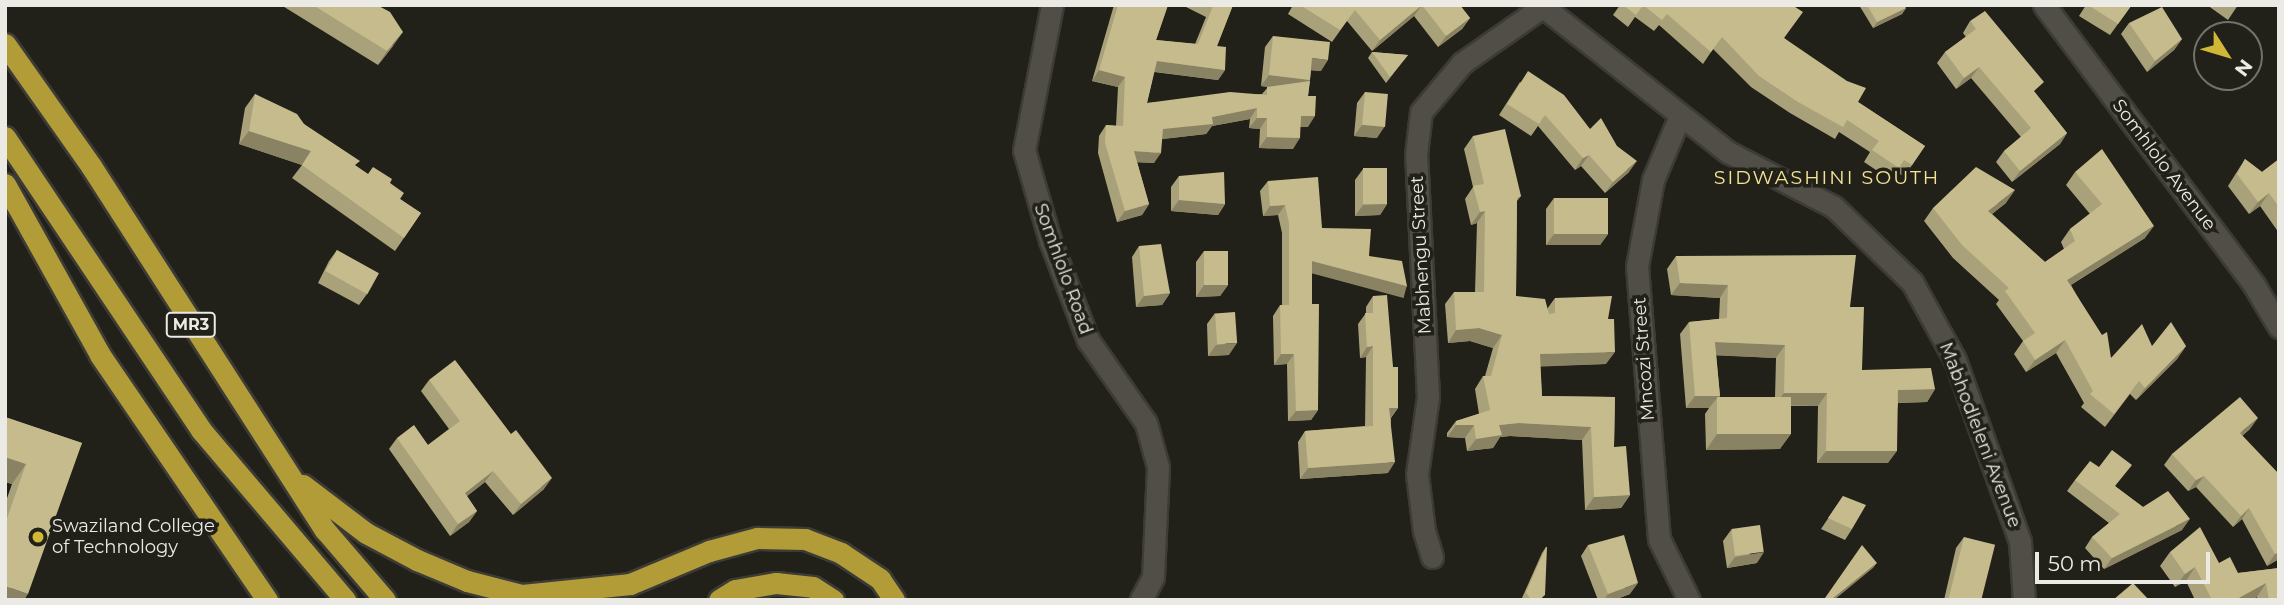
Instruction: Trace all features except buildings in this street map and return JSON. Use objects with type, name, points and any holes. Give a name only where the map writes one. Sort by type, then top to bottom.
[{"type":"highway","name":"MR3","points":[[5,44],[91,166],[296,480],[325,530],[385,600]]},
{"type":"highway","name":"MR3","points":[[5,136],[201,430],[345,600]]},
{"type":"highway","points":[[5,184],[100,355],[267,600]]},
{"type":"highway","points":[[296,480],[366,533],[417,560],[467,581],[522,595],[630,584],[709,551],[757,538],[805,539],[841,553],[880,579],[894,600]]},
{"type":"highway","points":[[719,600],[735,590],[776,583],[813,587],[833,600]]},
{"type":"street","name":"Somhlolo Road","points":[[1052,5],[1024,150],[1049,240],[1088,340],[1146,423],[1158,467],[1153,576],[1141,600]]},
{"type":"street","name":"Somhlolo Avenue","points":[[2044,5],[2255,285],[2279,327]]},
{"type":"street","name":"Mabhodleleni Avenue","points":[[1542,6],[1679,118],[1728,152],[1834,207],[1912,282],[1955,360],[2016,531],[2024,600]]},
{"type":"street","name":"Mabhengu Street","points":[[1432,557],[1424,531],[1417,474],[1428,397],[1416,155],[1421,112],[1462,63],[1542,6]]},
{"type":"street","name":"Mncozi Street","points":[[1679,118],[1653,180],[1637,266],[1659,538],[1689,600]]},
{"type":"place","name":"Swaziland College of Technology","points":[[38,537]]},
{"type":"district","name":"SIDWASHINI SOUTH","points":[[1827,178]]}]
